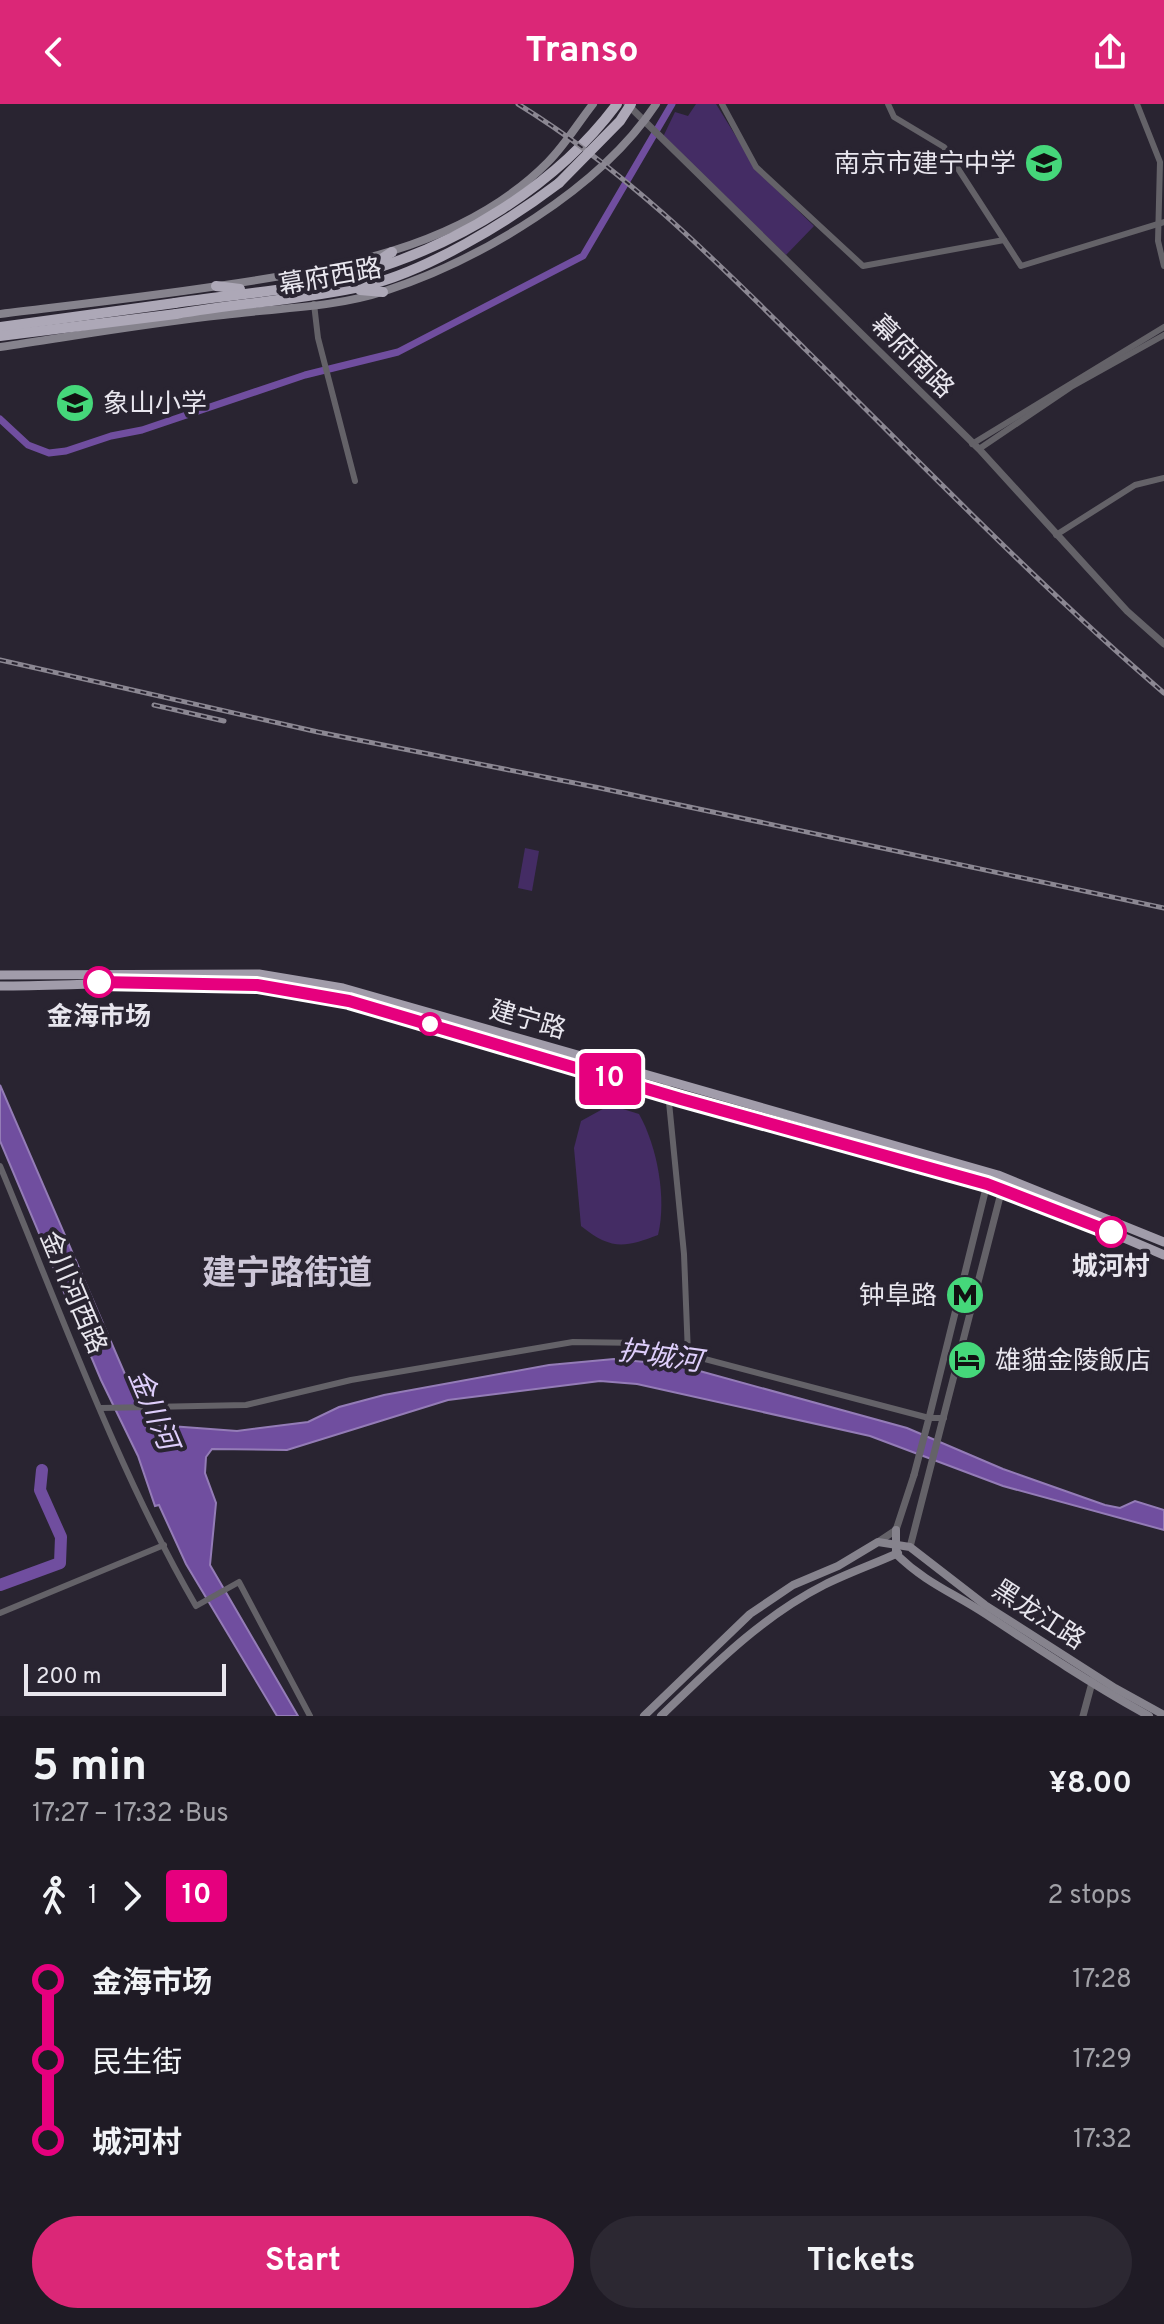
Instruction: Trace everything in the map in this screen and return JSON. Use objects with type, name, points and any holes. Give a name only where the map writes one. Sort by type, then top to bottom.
[{"type":"highway","name":"幕府西路","points":[[0,336],[175,309],[254,291],[361,273],[440,243],[502,209],[551,173],[617,104]]},
{"type":"highway","name":"幕府西路","points":[[0,327],[209,308],[368,285],[452,250],[515,216],[559,183],[620,121],[628,104]]},
{"type":"highway","points":[[361,273],[392,252]]},
{"type":"highway","points":[[216,286],[254,291]]},
{"type":"highway","points":[[346,289],[383,292]]},
{"type":"highway","points":[[189,319],[209,308]]},
{"type":"main road","name":"幕府西路","points":[[0,314],[216,286],[362,262],[392,252],[465,221],[507,194],[548,162],[593,104]]},
{"type":"main road","name":"幕府西路","points":[[0,347],[383,292],[464,259],[540,215],[585,179],[646,121],[656,104]]},
{"type":"main road","points":[[39,310],[34,328],[46,340]]},
{"type":"main road","name":"建宁路","points":[[0,986],[82,978],[259,974],[314,981],[998,1175],[1164,1242]]},
{"type":"main road","name":"建宁路","points":[[0,975],[257,985],[322,994],[670,1096],[987,1184],[1164,1255]]},
{"type":"main road","points":[[895,1549],[896,1530]]},
{"type":"main road","points":[[644,1716],[750,1614],[793,1585],[838,1566],[878,1542],[895,1549]]},
{"type":"main road","points":[[661,1716],[743,1638],[764,1623],[824,1585],[895,1549],[910,1547]]},
{"type":"main road","name":"黑龙江路","points":[[910,1547],[985,1605],[1164,1715]]},
{"type":"main road","name":"黑龙江路","points":[[895,1549],[922,1579],[983,1612],[1091,1683],[1149,1716]]},
{"type":"street","name":"幕府南路","points":[[628,104],[976,447],[1127,611],[1164,644]]},
{"type":"street","points":[[722,104],[756,167],[863,266],[1004,240]]},
{"type":"street","points":[[888,104],[894,117],[944,147],[1021,266],[1161,223]]},
{"type":"street","points":[[1137,104],[1160,162],[1164,266]]},
{"type":"street","points":[[314,304],[322,356],[355,481]]},
{"type":"street","points":[[976,447],[1164,327]]},
{"type":"street","points":[[976,447],[1071,387],[1164,335]]},
{"type":"street","points":[[1056,535],[1135,485],[1164,478]]},
{"type":"street","points":[[667,1082],[688,1354]]},
{"type":"street","name":"金川河西路","points":[[0,1166],[101,1408],[164,1545],[196,1606],[238,1582],[310,1716]]},
{"type":"street","points":[[878,1542],[896,1530],[914,1475],[987,1184],[998,1175],[1002,1189],[910,1547]]},
{"type":"street","points":[[101,1408],[246,1405],[351,1380],[573,1342],[644,1343],[929,1418],[944,1418]]},
{"type":"street","points":[[0,1613],[164,1545]]},
{"type":"street","points":[[1083,1716],[1095,1674]]},
{"type":"shaded area","points":[[696,104],[716,104],[758,172],[814,226],[786,255],[663,137],[675,112],[688,116]]},
{"type":"shaded area","points":[[525,848],[539,851],[532,891],[518,888]]},
{"type":"shaded area","points":[[0,1085],[134,1395],[146,1417],[157,1425],[237,1431],[308,1422],[339,1407],[384,1395],[549,1365],[614,1359],[655,1363],[696,1370],[907,1428],[1003,1469],[1105,1505],[1120,1508],[1135,1501],[1164,1510],[1164,1530],[1003,1486],[870,1436],[637,1384],[600,1381],[448,1400],[287,1450],[212,1449],[206,1457],[205,1473],[216,1503],[210,1565],[298,1716],[277,1716],[186,1564],[159,1505],[155,1506],[138,1456],[101,1380],[0,1141]]},
{"type":"shaded area","points":[[610,1105],[639,1114],[651,1141],[661,1189],[658,1235],[627,1244],[610,1243],[581,1226],[574,1148],[581,1121]]},
{"type":"waterway","points":[[0,419],[28,445],[49,453],[66,451],[111,436],[142,430],[305,375],[398,352],[583,256],[672,104]]},
{"type":"waterway","name":"护城河","points":[[0,1585],[60,1563],[61,1537],[40,1490],[42,1470]]},
{"type":"railway","points":[[518,104],[596,158],[669,219],[1027,568],[1164,693]]},
{"type":"railway","points":[[0,660],[318,732],[600,788],[1164,908]]},
{"type":"railway","points":[[154,705],[224,721]]},
{"type":"bus line","name":"10","points":[[99,982],[257,985],[322,994],[987,1184],[1033,1199],[1111,1232]]},
{"type":"place","name":"南京市建宁中学","points":[[1044,163]]},
{"type":"place","name":"象山小学","points":[[75,403]]},
{"type":"place","name":"金海市场","points":[[99,982]]},
{"type":"place","name":"城河村","points":[[1111,1232]]},
{"type":"place","name":"钟阜路","points":[[965,1295]]},
{"type":"place","name":"雄貓金陵飯店","points":[[967,1360]]},
{"type":"district","name":"建宁路街道","points":[[287,1272]]},
{"type":"water label","name":"金川河","points":[[154,1409]]}]
